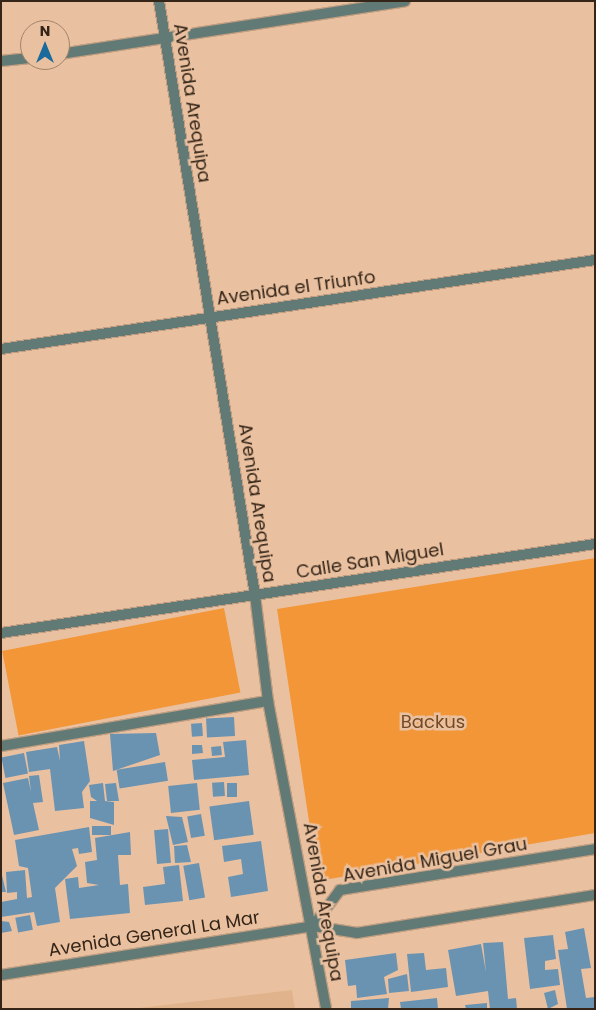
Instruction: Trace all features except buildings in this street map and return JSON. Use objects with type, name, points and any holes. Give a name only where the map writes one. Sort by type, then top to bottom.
[{"type":"street","name":"Avenida Arequipa","points":[[159,1],[255,595],[268,701],[313,926],[326,1009]]},
{"type":"street","points":[[70,53],[405,1]]},
{"type":"street","points":[[1,62],[20,59]]},
{"type":"street","name":"Avenida el Triunfo","points":[[1,349],[595,260]]},
{"type":"street","name":"Calle San Miguel","points":[[1,633],[595,544]]},
{"type":"street","points":[[1,746],[268,701]]},
{"type":"street","name":"Avenida Miguel Grau","points":[[313,926],[340,890],[595,849]]},
{"type":"street","points":[[313,926],[357,933],[595,895]]},
{"type":"street","name":"Avenida General La Mar","points":[[1,975],[313,926]]},
{"type":"shaded area","points":[[292,990],[295,1009],[131,1009]]},
{"type":"green space","name":"Backus","points":[[595,558],[595,833],[318,881],[277,609]]},
{"type":"green space","points":[[224,608],[240,692],[19,736],[2,651]]}]
